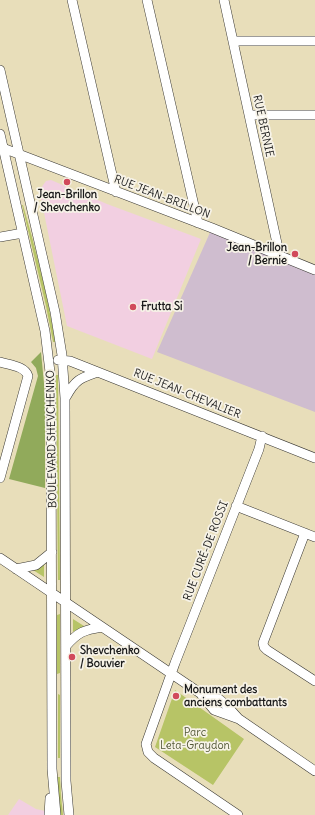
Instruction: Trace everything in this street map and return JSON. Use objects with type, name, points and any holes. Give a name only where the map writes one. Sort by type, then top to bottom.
[{"type":"street","points":[[72,0],[116,192]]},
{"type":"street","points":[[147,0],[198,224]]},
{"type":"street","name":"RUE BERNIE","points":[[224,0],[280,257]]},
{"type":"street","points":[[233,41],[315,41]]},
{"type":"street","name":"BOULEVARD SHEVCHENKO","points":[[0,70],[55,312],[63,360],[65,398],[66,781],[69,815]]},
{"type":"street","points":[[249,115],[315,115]]},
{"type":"street","name":"BOULEVARD SHEVCHENKO","points":[[0,134],[2,148],[41,311],[49,361],[51,410],[52,769],[56,815]]},
{"type":"street","name":"RUE JEAN-BRILLON","points":[[2,148],[315,270]]},
{"type":"street","points":[[0,237],[23,233]]},
{"type":"street","name":"RUE JEAN-CHEVALIER","points":[[49,361],[63,360],[98,372],[315,458]]},
{"type":"street","points":[[0,362],[24,370],[28,376],[0,478]]},
{"type":"street","points":[[65,398],[71,386],[77,380],[98,372]]},
{"type":"street","name":"RUE CURÉ-DE ROSSI","points":[[238,815],[154,758],[147,750],[146,744],[171,674],[259,449],[262,436]]},
{"type":"street","points":[[236,506],[315,537]]},
{"type":"street","points":[[305,533],[263,643],[267,650],[315,682]]},
{"type":"street","points":[[16,569],[36,565],[52,552]]},
{"type":"street","points":[[0,558],[200,693],[214,710],[239,719],[315,771]]},
{"type":"street","points":[[66,646],[80,632],[102,627]]},
{"type":"street","points":[[49,815],[52,769]]},
{"type":"shaded area","points":[[51,180],[107,204],[201,239],[152,359],[67,326],[40,193],[41,188],[46,181]]},
{"type":"shaded area","points":[[212,228],[315,270],[315,412],[157,352]]},
{"type":"shaded area","points":[[19,799],[36,809],[45,811],[45,815],[8,815]]},
{"type":"green space","points":[[22,205],[28,222],[41,273],[55,342],[53,342]]},
{"type":"green space","points":[[41,352],[45,394],[45,488],[9,479],[38,376],[36,368],[31,362]]},
{"type":"green space","points":[[56,375],[58,375],[60,580],[58,580]]},
{"type":"green space","points":[[44,563],[44,577],[33,570]]},
{"type":"green space","points":[[60,614],[60,673],[57,674],[57,615]]},
{"type":"green space","points":[[73,619],[84,626],[73,632]]},
{"type":"green space","name":"Parc Leta-Graydon","points":[[175,690],[244,739],[213,785],[155,747]]},
{"type":"green space","points":[[58,694],[60,695],[60,758],[58,758]]},
{"type":"green space","points":[[57,777],[60,777],[63,815],[60,815]]},
{"type":"place","name":"Jean-Brillon / Shevchenko","points":[[67,182]]},
{"type":"place","name":"Jean-Brillon / Bernie","points":[[295,254]]},
{"type":"place","name":"Frutta Si","points":[[133,307]]},
{"type":"place","name":"Shevchenko / Bouvier","points":[[72,657]]},
{"type":"place","name":"Monument des anciens combattants","points":[[176,696]]}]
